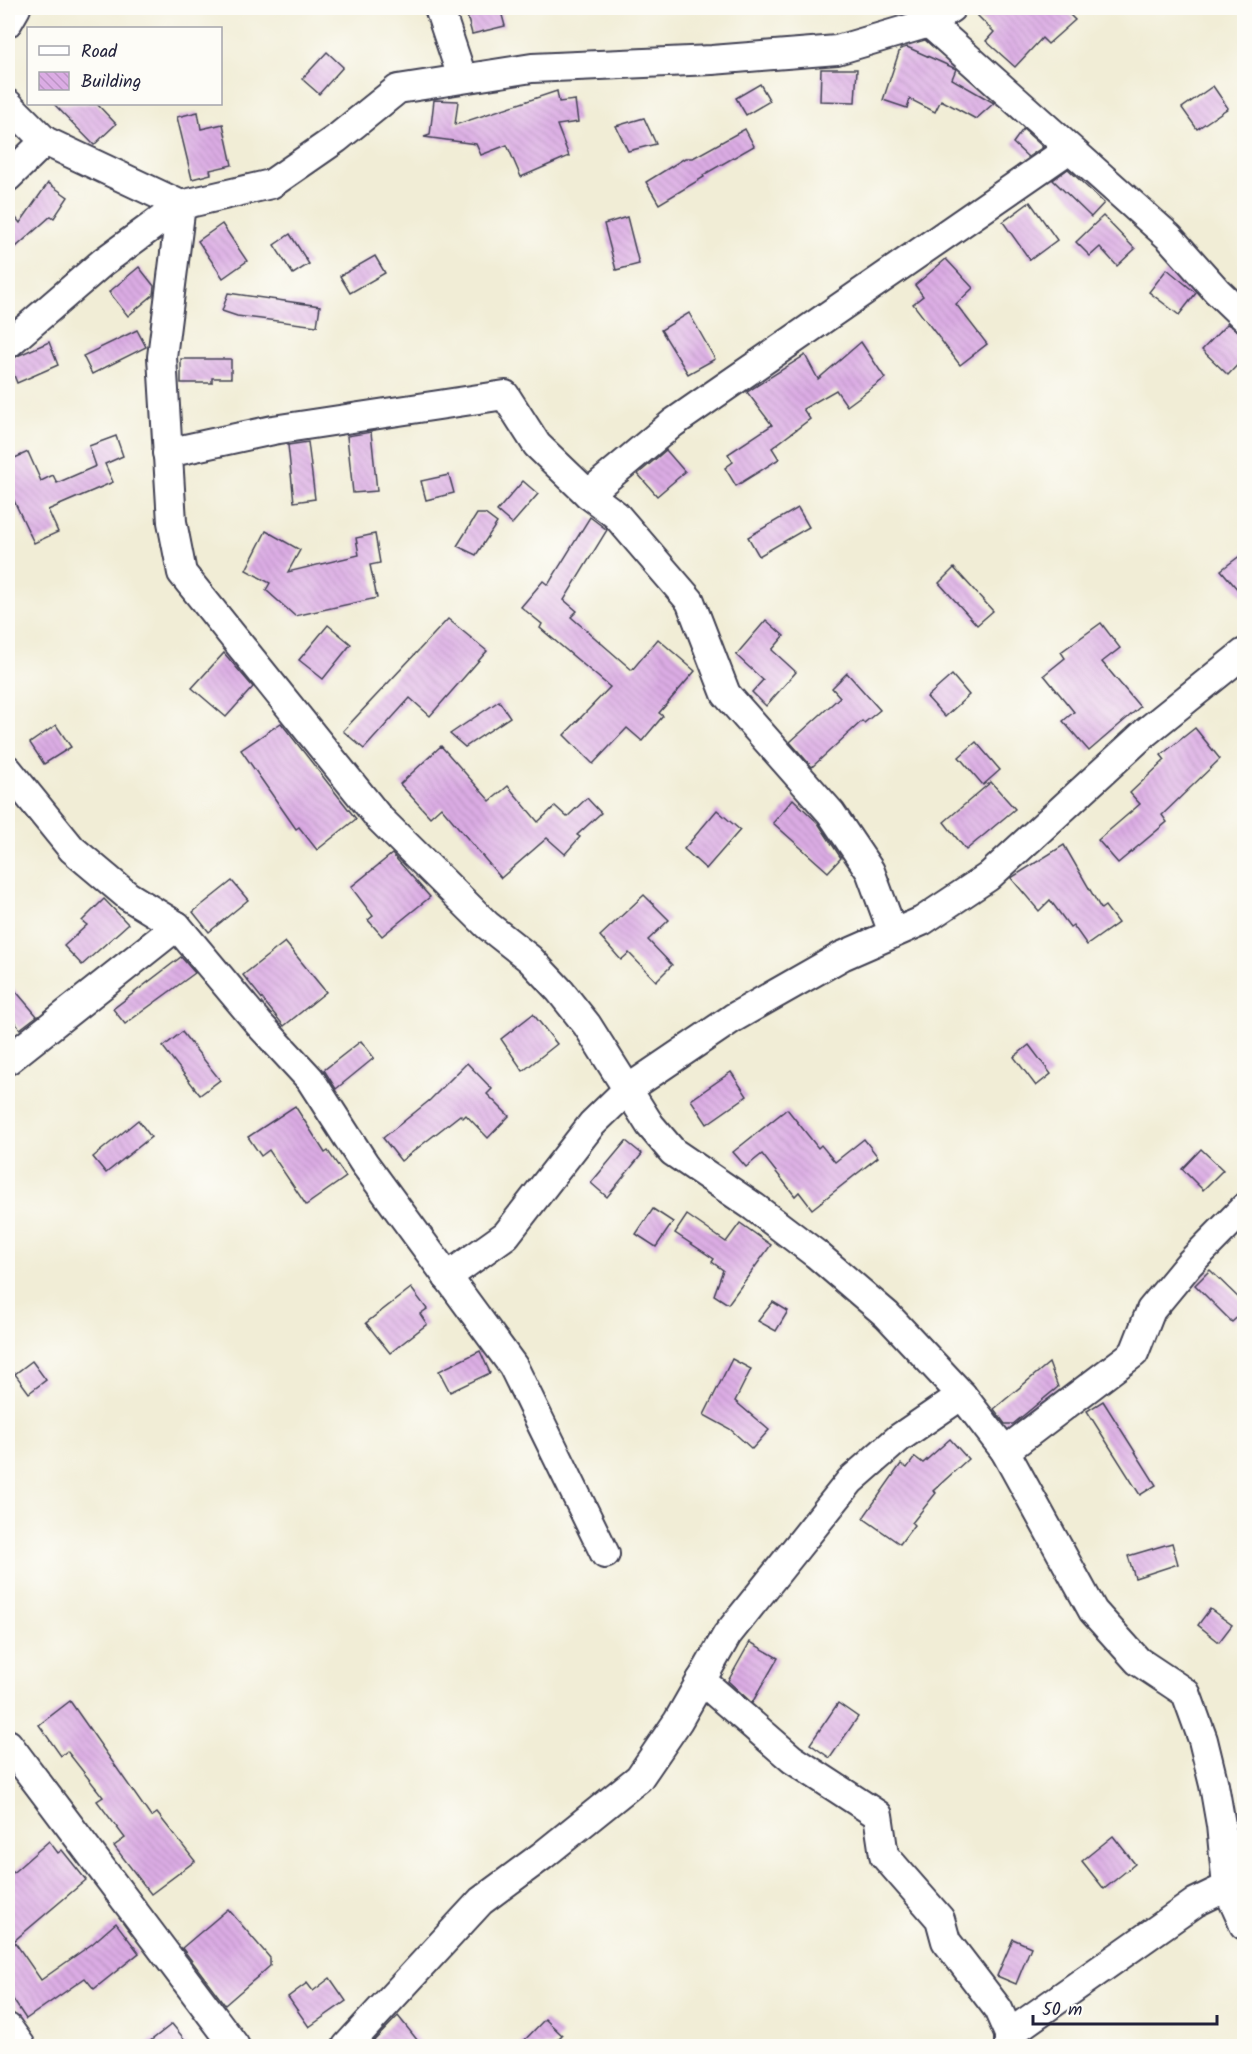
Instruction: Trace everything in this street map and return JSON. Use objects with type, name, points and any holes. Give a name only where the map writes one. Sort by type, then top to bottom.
[{"type":"street","points":[[8,22],[16,8]]},
{"type":"street","points":[[439,8],[462,77]]},
{"type":"street","points":[[8,344],[103,262],[181,205],[271,184],[336,139],[398,89],[462,77],[532,68],[789,55],[837,50],[940,15],[1069,149],[1169,237],[1217,291],[1245,318]]},
{"type":"street","points":[[8,104],[45,141],[181,205]]},
{"type":"street","points":[[8,177],[45,141]]},
{"type":"street","points":[[588,494],[673,423],[1069,149]]},
{"type":"street","points":[[181,205],[162,357],[172,522],[182,573],[379,819],[487,925],[530,959],[560,991],[587,1025],[650,1125],[673,1152],[754,1207],[816,1254],[887,1315],[962,1395],[1005,1451],[1093,1611],[1137,1661],[1166,1677],[1186,1693],[1203,1740],[1214,1785],[1221,1825],[1227,1887],[1245,1925]]},
{"type":"street","points":[[167,453],[273,430],[505,395],[537,445],[588,494],[616,515],[690,601],[726,694],[831,813],[870,872],[893,933]]},
{"type":"street","points":[[447,1277],[506,1235],[592,1124],[627,1089],[733,1018],[842,956],[922,921],[988,877],[1146,732],[1245,653]]},
{"type":"street","points":[[8,770],[72,849],[128,896],[177,926],[259,1024],[310,1079],[364,1163],[429,1248],[447,1277],[513,1366],[605,1554]]},
{"type":"street","points":[[8,1060],[177,926]]},
{"type":"street","points":[[1005,1451],[1134,1353],[1151,1310],[1189,1264],[1245,1208]]},
{"type":"street","points":[[347,2046],[481,1901],[542,1857],[639,1779],[678,1720],[727,1635],[850,1481],[899,1438],[962,1395]]},
{"type":"street","points":[[701,1680],[792,1759],[878,1815],[884,1856],[940,1919],[946,1941],[998,2010],[1009,2040],[1196,1902],[1227,1887]]},
{"type":"street","points":[[8,1744],[235,2046]]},
{"type":"street","points":[[8,2028],[21,2046]]},
{"type":"building","points":[[465,8],[500,8],[505,26],[472,34]]},
{"type":"building","points":[[970,8],[1063,8],[1075,20],[1048,44],[1042,38],[1015,67],[986,41],[994,32]]},
{"type":"building","points":[[907,47],[956,69],[952,79],[994,103],[976,119],[941,100],[935,112],[910,99],[907,108],[883,100],[900,49]]},
{"type":"building","points":[[327,52],[343,67],[319,94],[302,79]]},
{"type":"building","points":[[821,69],[857,69],[855,102],[820,101]]},
{"type":"building","points":[[760,84],[770,101],[746,115],[736,98]]},
{"type":"building","points":[[1213,86],[1228,108],[1197,129],[1182,108]]},
{"type":"building","points":[[557,91],[559,102],[575,100],[578,122],[557,125],[569,156],[521,177],[507,145],[481,155],[476,144],[424,137],[430,135],[434,100],[458,101],[455,125]]},
{"type":"building","points":[[55,105],[98,105],[116,124],[94,145]]},
{"type":"building","points":[[198,112],[201,129],[223,124],[232,165],[210,170],[211,174],[192,179],[177,117]]},
{"type":"building","points":[[644,118],[656,144],[628,151],[616,126]]},
{"type":"building","points":[[745,129],[754,146],[703,175],[704,177],[659,204],[646,182],[685,158],[693,158]]},
{"type":"building","points":[[1023,129],[1043,147],[1028,157],[1013,143]]},
{"type":"building","points":[[1068,169],[1104,203],[1091,217],[1053,180]]},
{"type":"building","points":[[48,183],[68,197],[54,218],[51,216],[8,254],[8,208],[20,223]]},
{"type":"building","points":[[1030,202],[1057,240],[1030,260],[1003,222]]},
{"type":"building","points":[[1103,216],[1135,249],[1117,266],[1100,247],[1090,256],[1076,242]]},
{"type":"building","points":[[627,217],[639,264],[616,270],[604,224]]},
{"type":"building","points":[[222,224],[247,261],[223,278],[198,241]]},
{"type":"building","points":[[290,234],[309,264],[293,274],[274,245]]},
{"type":"building","points":[[375,256],[385,273],[350,293],[340,276]]},
{"type":"building","points":[[946,259],[973,288],[956,304],[987,344],[960,365],[913,304],[923,296],[915,285]]},
{"type":"building","points":[[139,267],[154,286],[153,295],[128,316],[109,292]]},
{"type":"building","points":[[1167,269],[1196,293],[1179,315],[1149,292]]},
{"type":"building","points":[[228,293],[320,306],[317,326],[237,316],[222,311]]},
{"type":"building","points":[[689,313],[715,359],[688,374],[661,330]]},
{"type":"building","points":[[1227,324],[1245,334],[1245,357],[1228,375],[1202,350]]},
{"type":"building","points":[[137,330],[146,347],[92,374],[83,356]]},
{"type":"building","points":[[49,342],[58,365],[17,383],[8,360]]},
{"type":"building","points":[[861,342],[885,378],[847,406],[836,390],[803,409],[810,419],[772,448],[779,459],[736,486],[725,468],[733,462],[728,454],[772,425],[747,392],[805,355],[818,379]]},
{"type":"building","points":[[181,359],[231,359],[231,378],[212,378],[212,383],[181,383]]},
{"type":"building","points":[[371,432],[377,491],[353,493],[347,436]]},
{"type":"building","points":[[116,436],[123,456],[105,464],[113,482],[48,510],[58,532],[34,543],[8,488],[8,461],[28,452],[41,481],[53,475],[57,483],[96,466],[89,446]]},
{"type":"building","points":[[308,442],[315,499],[294,502],[288,445]]},
{"type":"building","points":[[666,450],[685,472],[657,496],[638,474]]},
{"type":"building","points":[[449,475],[454,493],[426,500],[421,481]]},
{"type":"building","points":[[523,481],[538,494],[512,524],[497,511]]},
{"type":"building","points":[[798,508],[809,527],[759,556],[748,537]]},
{"type":"building","points":[[477,514],[485,514],[497,523],[476,555],[457,546]]},
{"type":"building","points":[[590,517],[607,530],[564,600],[577,611],[571,617],[632,670],[658,639],[695,671],[659,713],[663,716],[642,741],[627,728],[593,764],[564,735],[610,687],[540,628],[542,624],[521,607],[543,581],[548,585]]},
{"type":"building","points":[[266,531],[300,550],[288,572],[359,555],[356,538],[375,534],[380,563],[370,565],[377,598],[295,616],[266,590],[270,583],[246,570]]},
{"type":"building","points":[[1245,552],[1245,598],[1221,570]]},
{"type":"building","points":[[954,568],[993,611],[977,625],[939,583]]},
{"type":"building","points":[[448,619],[487,651],[430,716],[410,698],[364,749],[343,731]]},
{"type":"building","points":[[766,620],[784,636],[772,650],[796,672],[766,706],[752,692],[763,680],[736,655]]},
{"type":"building","points":[[1101,623],[1120,648],[1102,662],[1140,707],[1089,751],[1063,721],[1074,712],[1044,675],[1065,658],[1061,652]]},
{"type":"building","points":[[328,625],[351,644],[323,679],[299,660]]},
{"type":"building","points":[[224,653],[253,687],[226,717],[192,688]]},
{"type":"building","points":[[847,673],[880,710],[864,723],[862,721],[812,767],[790,742],[840,697],[832,688]]},
{"type":"building","points":[[952,675],[969,695],[945,717],[927,697]]},
{"type":"building","points":[[499,701],[510,717],[465,747],[450,734]]},
{"type":"building","points":[[281,723],[356,819],[317,850],[299,827],[296,829],[241,750]]},
{"type":"building","points":[[56,725],[71,747],[44,764],[30,743]]},
{"type":"building","points":[[1195,728],[1220,759],[1162,815],[1167,822],[1118,863],[1098,840],[1140,804],[1130,793],[1165,760],[1161,755]]},
{"type":"building","points":[[976,742],[1000,770],[983,785],[959,757]]},
{"type":"building","points":[[441,746],[490,801],[508,786],[538,822],[555,806],[567,817],[587,798],[601,813],[577,835],[580,837],[565,854],[547,838],[501,878],[441,807],[430,817],[400,784]]},
{"type":"building","points":[[991,782],[1015,809],[966,850],[944,822]]},
{"type":"building","points":[[793,799],[818,823],[841,858],[828,872],[773,823]]},
{"type":"building","points":[[717,810],[740,830],[706,869],[684,849]]},
{"type":"building","points":[[1064,845],[1101,909],[1105,906],[1118,923],[1087,945],[1073,925],[1070,927],[1050,900],[1039,911],[1011,878]]},
{"type":"building","points":[[392,854],[430,897],[382,936],[368,920],[373,916],[351,887]]},
{"type":"building","points":[[232,881],[248,900],[209,932],[193,912]]},
{"type":"building","points":[[644,895],[669,920],[648,940],[672,965],[656,981],[629,953],[621,960],[600,936]]},
{"type":"building","points":[[104,899],[128,924],[82,965],[64,946],[87,925],[82,921]]},
{"type":"building","points":[[285,942],[326,992],[284,1026],[243,975]]},
{"type":"building","points":[[181,957],[195,973],[125,1024],[113,1009]]},
{"type":"building","points":[[8,982],[37,1016],[20,1029],[8,1014]]},
{"type":"building","points":[[533,1014],[557,1044],[523,1071],[501,1039]]},
{"type":"building","points":[[182,1032],[220,1080],[200,1095],[163,1047]]},
{"type":"building","points":[[361,1041],[374,1058],[336,1089],[324,1070]]},
{"type":"building","points":[[1029,1045],[1051,1074],[1036,1086],[1014,1057]]},
{"type":"building","points":[[467,1063],[492,1089],[487,1094],[509,1116],[488,1138],[466,1115],[463,1118],[460,1115],[401,1161],[383,1138],[430,1100]]},
{"type":"building","points":[[731,1072],[747,1096],[707,1124],[691,1100]]},
{"type":"building","points":[[295,1106],[325,1153],[328,1151],[346,1177],[306,1205],[269,1150],[261,1156],[248,1137]]},
{"type":"building","points":[[787,1109],[818,1148],[821,1145],[835,1162],[864,1139],[878,1157],[812,1209],[799,1192],[795,1196],[762,1154],[746,1167],[733,1152]]},
{"type":"building","points":[[138,1120],[151,1137],[106,1173],[93,1157]]},
{"type":"building","points":[[626,1141],[642,1154],[607,1197],[591,1183]]},
{"type":"building","points":[[1201,1149],[1223,1170],[1203,1190],[1182,1169]]},
{"type":"building","points":[[653,1209],[673,1222],[656,1247],[636,1234]]},
{"type":"building","points":[[687,1215],[726,1242],[740,1223],[771,1245],[728,1304],[714,1295],[723,1270],[712,1262],[714,1259],[675,1233]]},
{"type":"building","points":[[1210,1270],[1245,1304],[1245,1310],[1232,1322],[1195,1285]]},
{"type":"building","points":[[411,1288],[427,1309],[420,1314],[427,1324],[390,1353],[366,1323]]},
{"type":"building","points":[[773,1302],[788,1311],[776,1331],[758,1321]]},
{"type":"building","points":[[480,1351],[490,1373],[450,1392],[439,1371]]},
{"type":"building","points":[[732,1359],[751,1369],[735,1401],[769,1430],[752,1449],[730,1429],[704,1415]]},
{"type":"building","points":[[32,1361],[46,1380],[29,1393],[15,1374]]},
{"type":"building","points":[[1049,1363],[1058,1387],[1013,1424],[1005,1424],[994,1409]]},
{"type":"building","points":[[1103,1401],[1156,1485],[1140,1495],[1087,1411]]},
{"type":"building","points":[[950,1439],[968,1459],[933,1491],[936,1493],[912,1523],[914,1525],[900,1544],[863,1518],[901,1464],[907,1468],[915,1457],[923,1463]]},
{"type":"building","points":[[1172,1543],[1178,1564],[1135,1578],[1128,1556]]},
{"type":"building","points":[[1210,1609],[1232,1625],[1219,1642],[1198,1625]]},
{"type":"building","points":[[750,1642],[778,1658],[752,1703],[728,1681]]},
{"type":"building","points":[[70,1701],[151,1817],[157,1813],[195,1861],[151,1894],[114,1846],[125,1838],[97,1801],[103,1797],[67,1751],[61,1756],[39,1725]]},
{"type":"building","points":[[838,1703],[858,1717],[830,1758],[810,1744]]},
{"type":"building","points":[[1113,1836],[1135,1864],[1104,1889],[1082,1861]]},
{"type":"building","points":[[49,1841],[58,1853],[62,1850],[86,1880],[14,1941],[41,1980],[92,1944],[116,1923],[139,1953],[94,1989],[85,1978],[26,2019],[8,1992],[8,1877]]},
{"type":"building","points":[[228,1909],[270,1958],[270,1966],[225,2005],[182,1948]]},
{"type":"building","points":[[1013,1939],[1031,1947],[1016,1984],[997,1976]]},
{"type":"building","points":[[330,1978],[346,2001],[309,2027],[288,1997],[307,1983],[313,1991]]},
{"type":"building","points":[[398,2016],[422,2046],[369,2046],[395,2019]]},
{"type":"building","points":[[545,2019],[562,2035],[551,2046],[519,2046]]},
{"type":"building","points":[[172,2024],[190,2046],[144,2046]]}]
